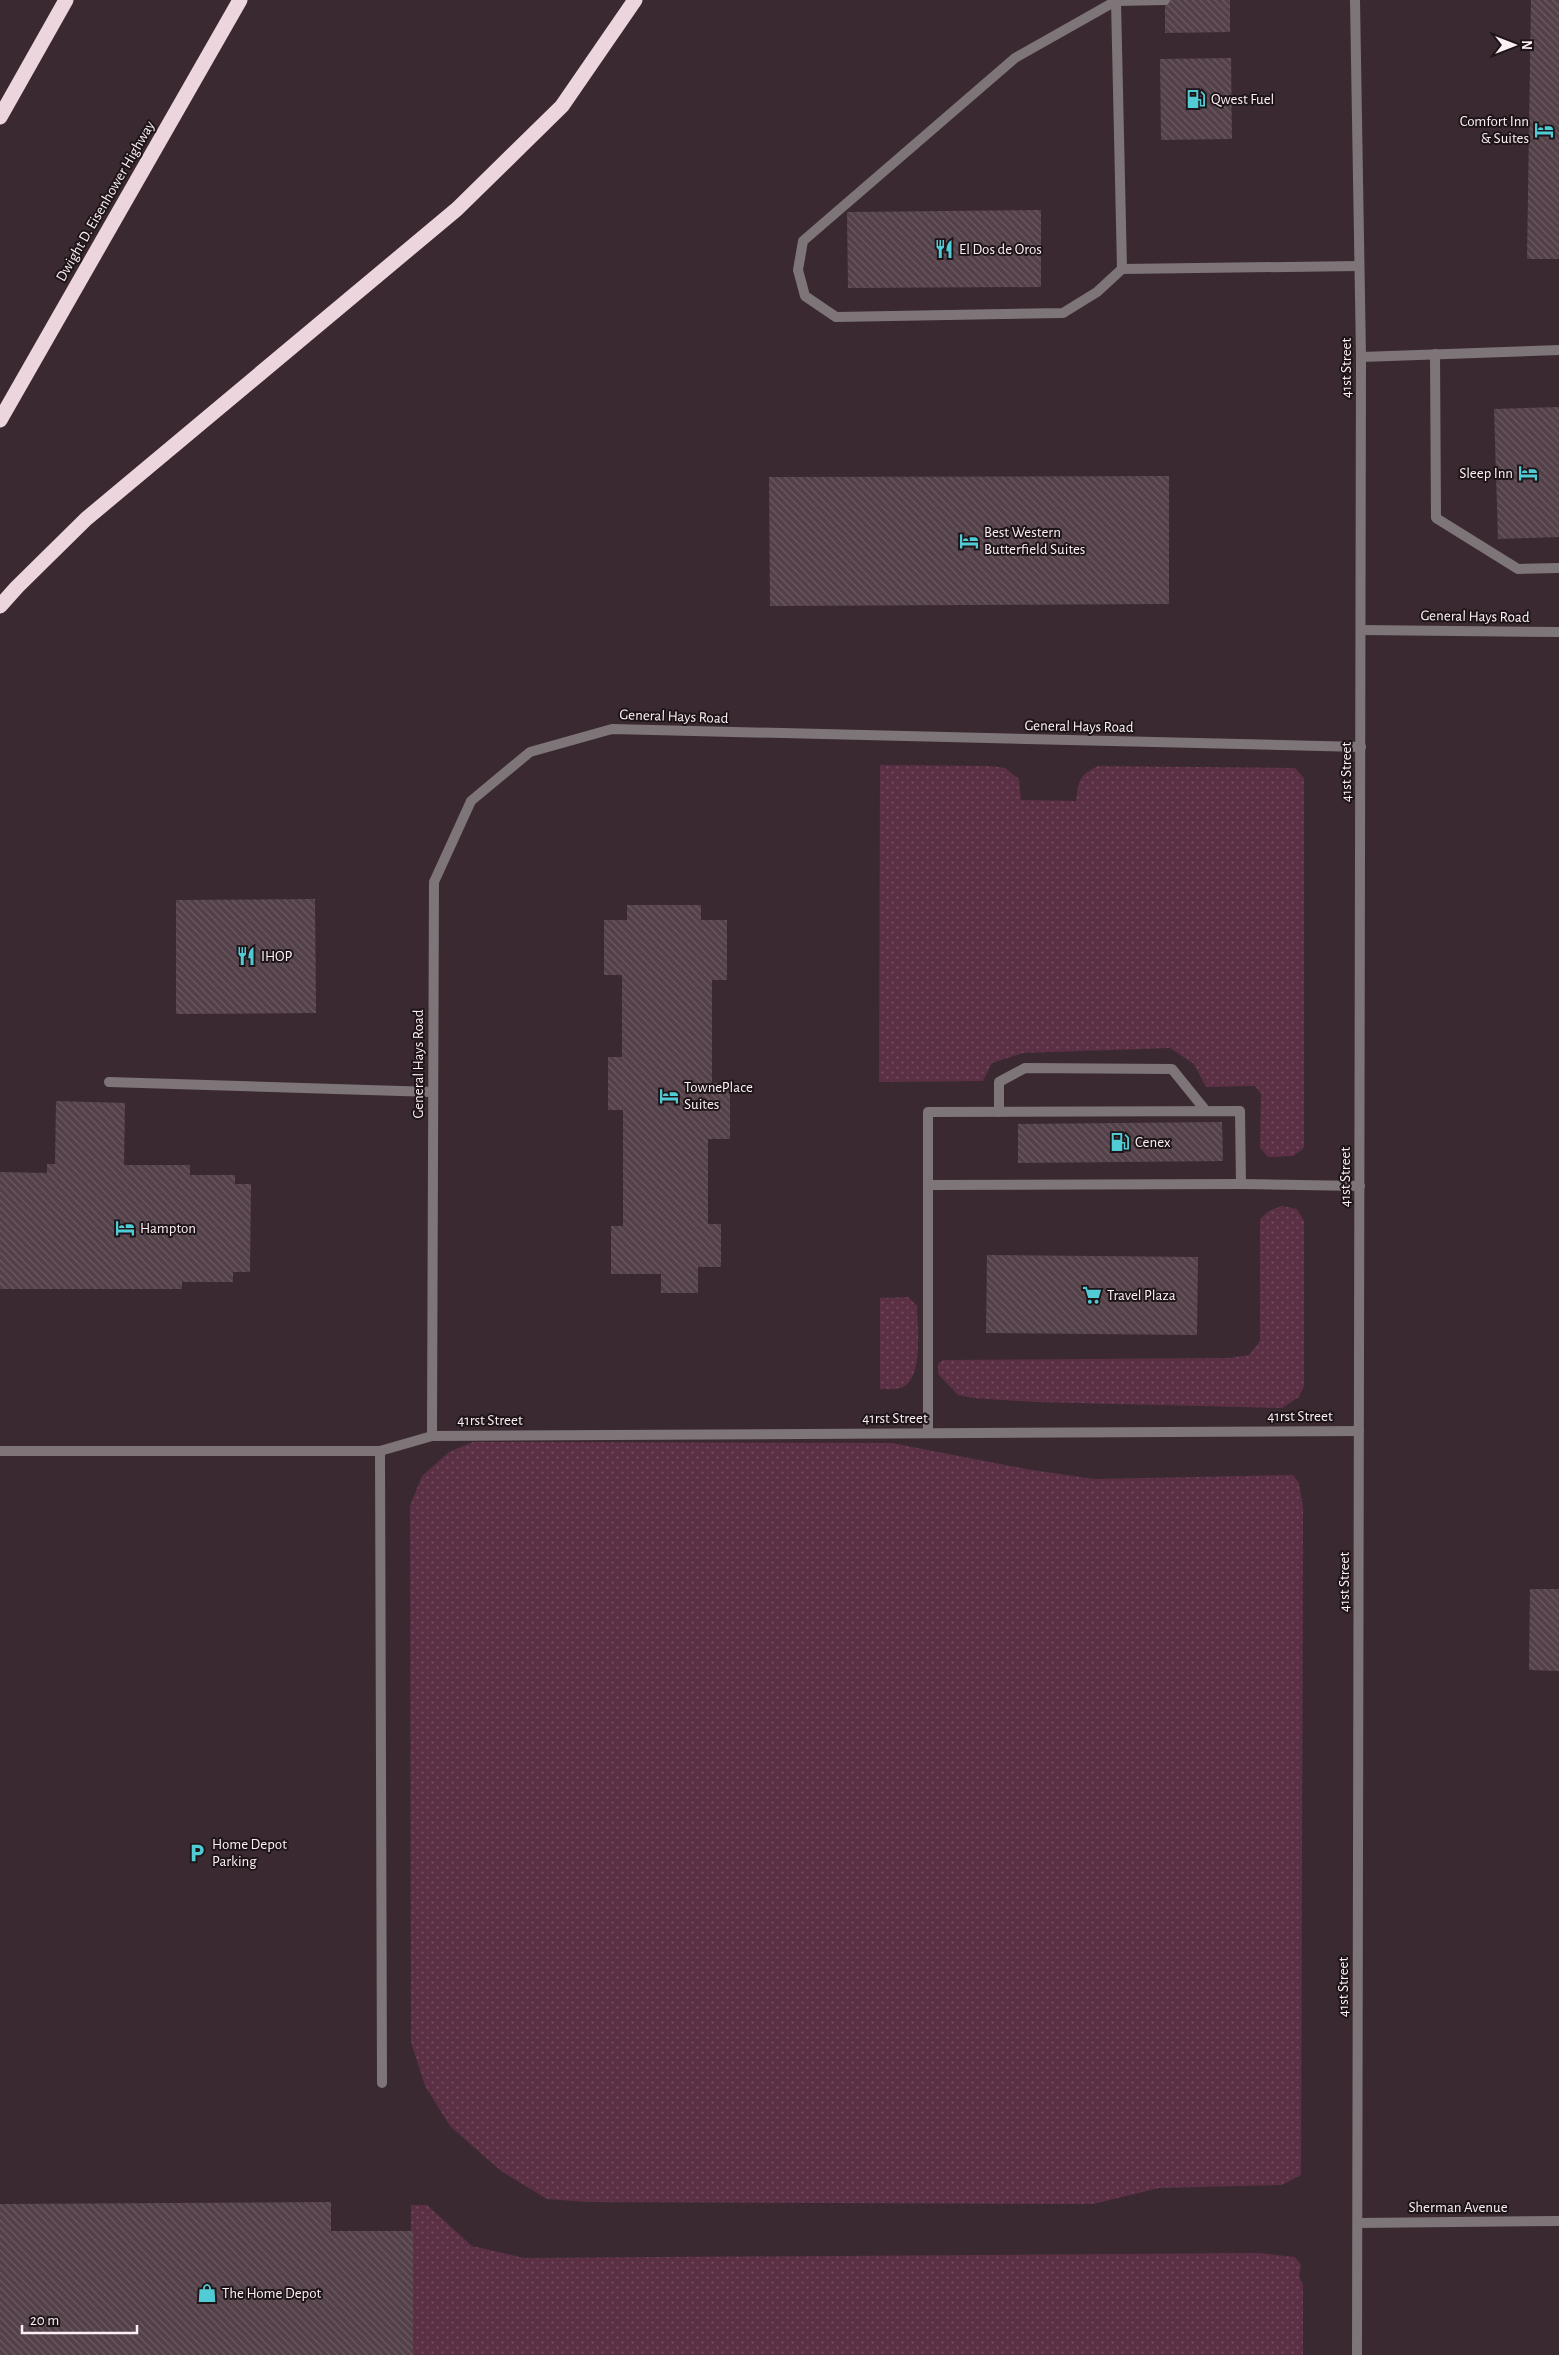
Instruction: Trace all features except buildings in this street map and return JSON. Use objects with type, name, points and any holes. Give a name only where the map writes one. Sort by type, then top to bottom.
[{"type":"highway","points":[[0,117],[66,0]]},
{"type":"highway","name":"Dwight D. Eisenhower Highway","points":[[0,420],[240,0]]},
{"type":"highway","points":[[0,606],[86,519],[457,209],[562,106],[635,0]]},
{"type":"street","points":[[1165,0],[1116,1],[1015,58],[803,241],[798,270],[805,296],[836,317],[1062,313],[1097,292],[1122,269],[1359,266]]},
{"type":"street","name":"41st Street","points":[[1355,0],[1361,357],[1357,2355]]},
{"type":"street","points":[[1116,1],[1122,269]]},
{"type":"street","points":[[1361,357],[1559,350]]},
{"type":"street","points":[[1435,354],[1436,518],[1518,569],[1559,568]]},
{"type":"street","name":"General Hays Road","points":[[1361,630],[1559,632]]},
{"type":"street","name":"General Hays Road","points":[[432,1436],[434,882],[471,801],[530,752],[612,729],[1361,747]]},
{"type":"street","points":[[999,1112],[999,1082],[1025,1068],[1172,1069],[1206,1111]]},
{"type":"street","points":[[109,1082],[433,1092]]},
{"type":"street","points":[[928,1433],[928,1112],[1240,1111],[1241,1184]]},
{"type":"street","points":[[928,1185],[1241,1184],[1360,1186]]},
{"type":"street","name":"41rst Street","points":[[0,1451],[380,1451],[432,1436],[1359,1431]]},
{"type":"street","points":[[380,1451],[382,2083]]},
{"type":"street","name":"Sherman Avenue","points":[[1358,2223],[1559,2221]]},
{"type":"shaded area","points":[[880,765],[990,766],[1005,768],[1019,779],[1021,800],[1076,801],[1078,788],[1083,776],[1098,766],[1295,768],[1304,778],[1304,1148],[1293,1156],[1268,1157],[1260,1148],[1261,1094],[1255,1086],[1206,1087],[1194,1064],[1170,1048],[1023,1053],[992,1063],[983,1081],[879,1082]]},
{"type":"shaded area","points":[[1282,1206],[1297,1209],[1304,1221],[1304,1386],[1299,1397],[1282,1408],[1035,1402],[973,1398],[958,1395],[938,1374],[938,1364],[943,1360],[1229,1358],[1249,1355],[1260,1341],[1260,1219],[1269,1211]]},
{"type":"shaded area","points":[[908,1297],[917,1306],[918,1350],[914,1373],[910,1381],[903,1387],[880,1389],[880,1298]]},
{"type":"shaded area","points":[[473,1442],[892,1443],[1026,1469],[1094,1479],[1293,1475],[1299,1483],[1303,1508],[1301,2175],[1282,2185],[1159,2188],[1093,2204],[588,2202],[547,2199],[501,2171],[450,2126],[425,2086],[411,2042],[410,1506],[422,1476],[449,1452]]},
{"type":"shaded area","points":[[411,2205],[427,2205],[472,2246],[524,2258],[1257,2253],[1295,2257],[1301,2265],[1299,2277],[1303,2285],[1303,2355],[410,2355]]},
{"type":"place","name":"Qwest Fuel","points":[[1196,99]]},
{"type":"place","name":"Comfort Inn & Suites","points":[[1544,130]]},
{"type":"place","name":"El Dos de Oros","points":[[944,249]]},
{"type":"place","name":"Sleep Inn","points":[[1528,473]]},
{"type":"place","name":"Best Western Butterfield Suites","points":[[969,541]]},
{"type":"place","name":"IHOP","points":[[246,956]]},
{"type":"place","name":"TownePlace Suites","points":[[669,1096]]},
{"type":"place","name":"Cenex","points":[[1120,1142]]},
{"type":"place","name":"Hampton","points":[[125,1228]]},
{"type":"place","name":"Travel Plaza","points":[[1092,1295]]},
{"type":"place","name":"Home Depot Parking","points":[[197,1853]]},
{"type":"place","name":"The Home Depot","points":[[207,2293]]}]
